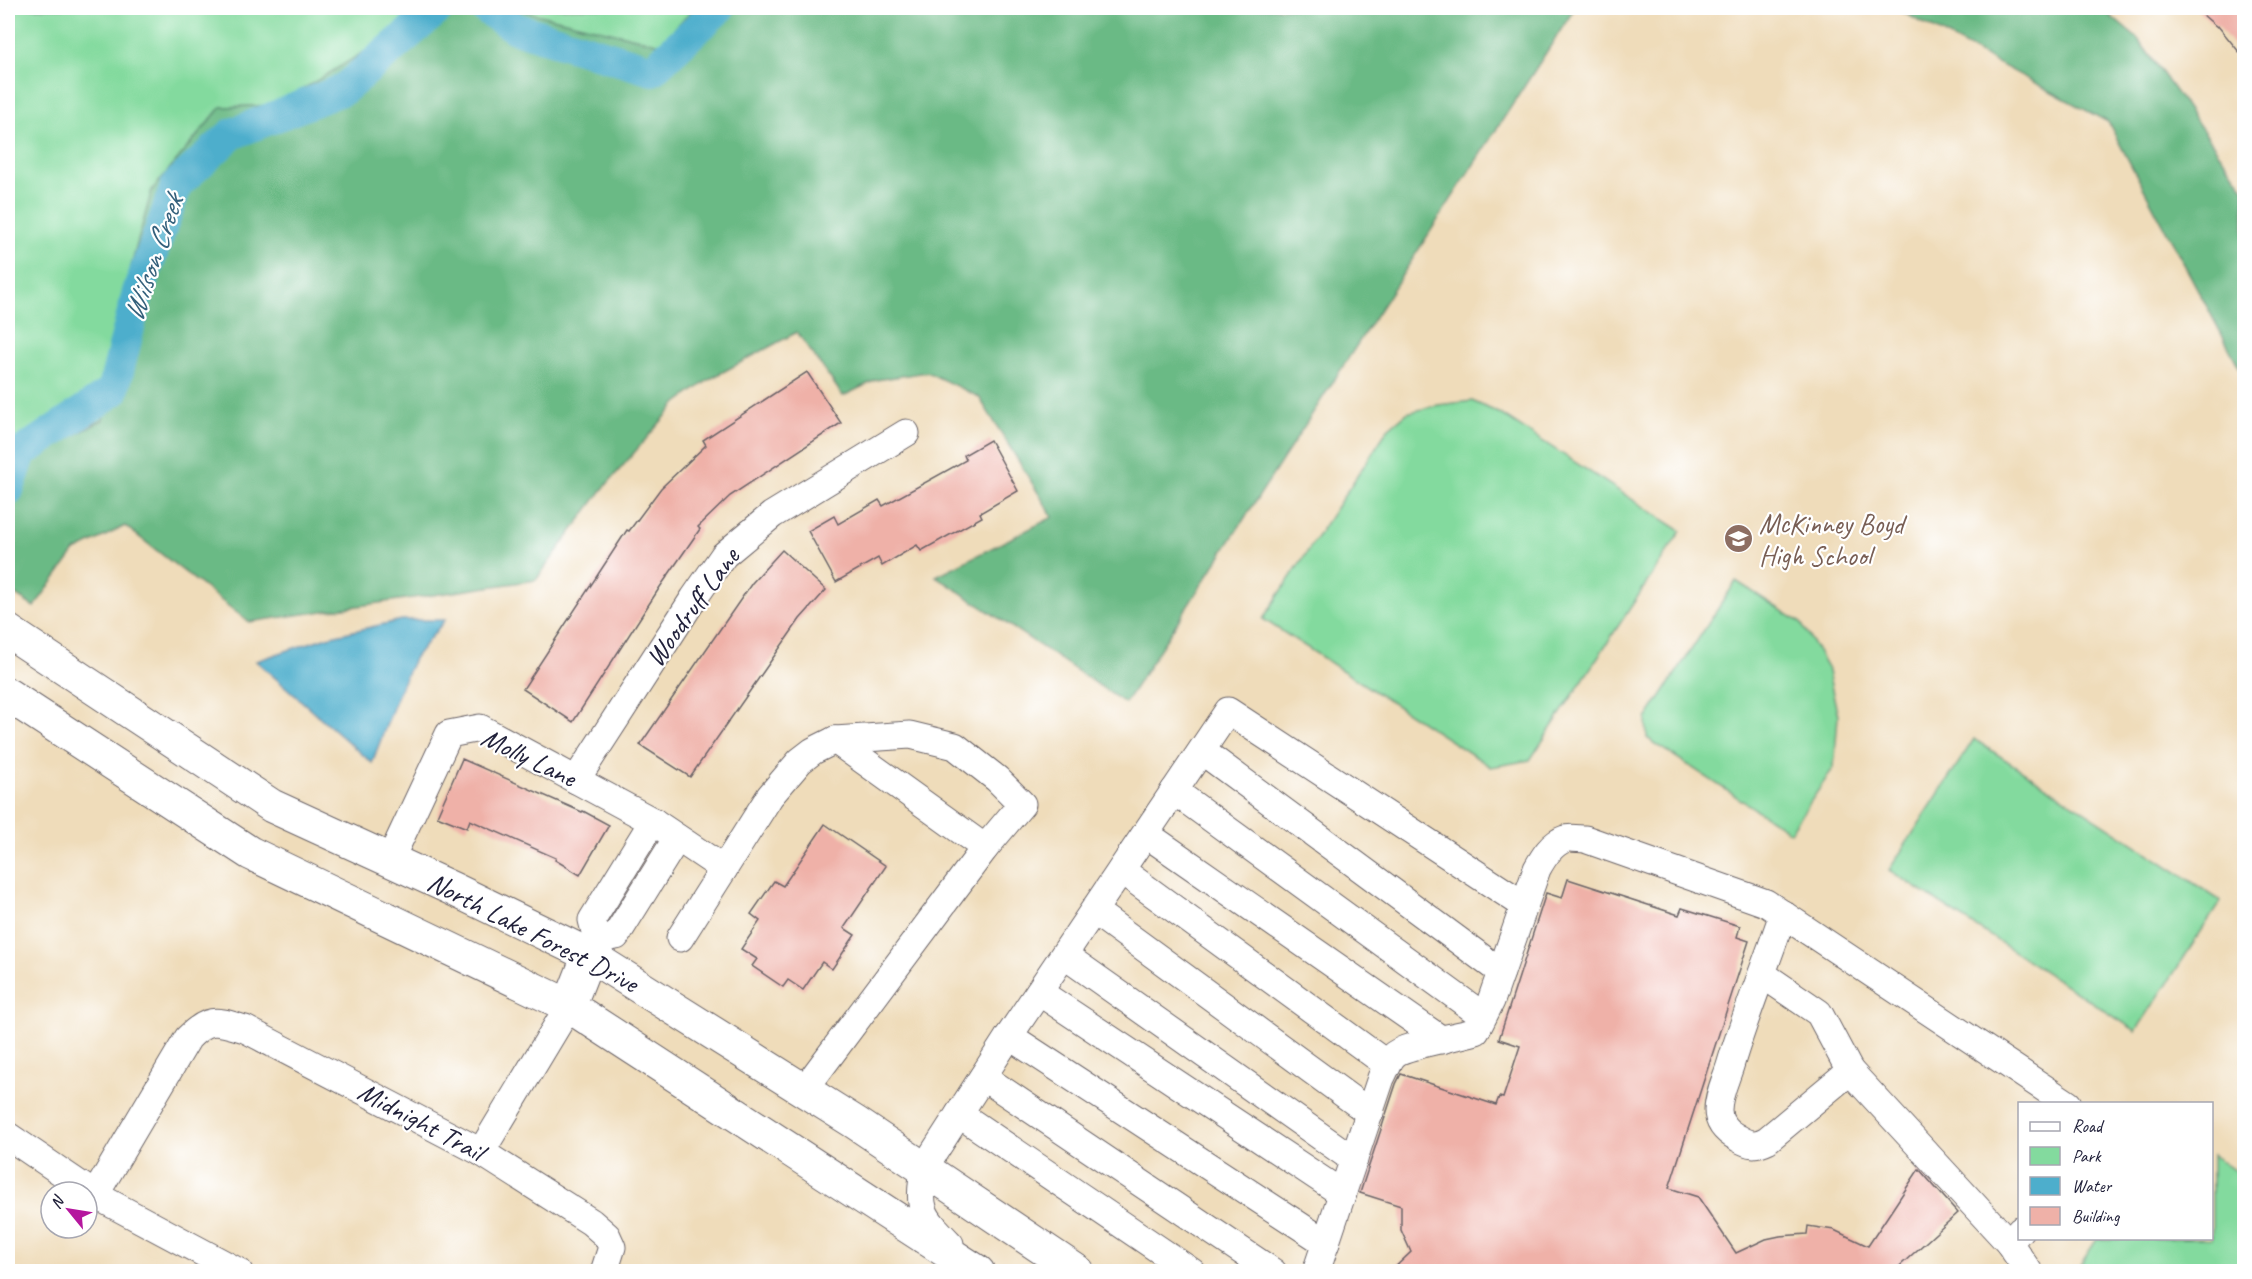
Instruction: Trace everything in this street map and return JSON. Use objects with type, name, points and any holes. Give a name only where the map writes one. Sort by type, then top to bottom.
[{"type":"main road","name":"North Lake Forest Drive","points":[[8,631],[272,806],[390,860],[593,947],[1078,1272]]},
{"type":"main road","name":"North Lake Forest Drive","points":[[8,695],[250,853],[569,1006],[975,1270]]},
{"type":"main road","points":[[569,1006],[593,947]]},
{"type":"street","name":"Woodruff Lane","points":[[576,780],[724,555],[772,515],[906,434]]},
{"type":"street","points":[[975,1270],[925,1218],[920,1194],[924,1168],[1009,1036],[1228,711],[1524,905]]},
{"type":"street","name":"Molly Lane","points":[[390,860],[449,735],[480,728],[653,821],[724,869]]},
{"type":"street","points":[[680,938],[770,796],[800,761],[813,751],[835,740],[910,735],[955,746],[997,779],[1022,804],[985,848],[804,1090]]},
{"type":"street","points":[[835,740],[985,848]]},
{"type":"street","points":[[1202,751],[1501,972]]},
{"type":"street","points":[[1174,791],[1483,1016]]},
{"type":"street","points":[[653,821],[592,920],[593,947],[616,936],[677,838]]},
{"type":"street","points":[[1146,834],[1442,1040]]},
{"type":"street","points":[[1316,1272],[1381,1078],[1393,1056],[1404,1049],[1476,1031],[1491,1001],[1542,858],[1565,838],[1585,839],[1766,903],[2065,1102]]},
{"type":"street","points":[[1121,870],[1388,1065]]},
{"type":"street","points":[[1094,911],[1370,1113]]},
{"type":"street","points":[[1783,914],[1734,1053],[1720,1099],[1719,1119],[1725,1129],[1749,1144],[1756,1145],[1767,1140],[1850,1071]]},
{"type":"street","points":[[1064,955],[1354,1160]]},
{"type":"street","points":[[1762,974],[1819,1012],[1850,1071],[2014,1236],[2030,1272]]},
{"type":"street","points":[[1039,992],[1343,1194]]},
{"type":"street","points":[[481,1152],[569,1006]]},
{"type":"street","name":"Midnight Trail","points":[[99,1188],[188,1038],[200,1026],[214,1020],[245,1029],[481,1152],[591,1222],[607,1236],[608,1259]]},
{"type":"street","points":[[1009,1036],[1326,1243]]},
{"type":"street","points":[[983,1077],[1273,1272]]},
{"type":"street","points":[[959,1114],[1192,1272]]},
{"type":"street","points":[[8,1136],[73,1180]]},
{"type":"street","points":[[99,1197],[239,1272]]},
{"type":"green space","points":[[8,8],[436,8],[277,106],[221,107],[152,190],[112,336],[103,420],[49,440],[8,470]]},
{"type":"green space","points":[[436,8],[519,10],[660,44],[694,8],[1575,8],[1125,703],[936,576],[1053,517],[979,397],[927,372],[876,380],[843,396],[797,332],[710,379],[677,403],[602,490],[536,580],[249,622],[125,526],[75,551],[34,607],[8,590],[8,471],[103,420],[112,336],[152,190],[221,107],[277,105]]},
{"type":"green space","points":[[492,8],[694,8],[660,44],[519,10]]},
{"type":"green space","points":[[1895,8],[2101,8],[2138,39],[2244,188],[2244,376],[2108,122]]},
{"type":"green space","points":[[1472,401],[1499,413],[1681,531],[1530,760],[1491,767],[1263,619],[1388,429],[1407,413],[1438,405]]},
{"type":"green space","points":[[1736,581],[1801,623],[1827,667],[1838,716],[1834,767],[1790,832],[1647,738],[1646,719]]},
{"type":"green space","points":[[1974,739],[2221,901],[2136,1031],[1889,870]]},
{"type":"green space","points":[[2213,1156],[2244,1177],[2244,1271],[2076,1271],[2096,1240],[2213,1240]]},
{"type":"water","points":[[402,620],[445,620],[415,657],[402,684],[372,763],[256,661],[327,637]]},
{"type":"building","points":[[2195,8],[2244,8],[2244,58],[2218,26]]},
{"type":"building","points":[[807,372],[841,423],[730,496],[698,527],[700,529],[573,722],[523,689],[627,530],[629,531],[661,488],[706,445],[703,440]]},
{"type":"building","points":[[990,440],[1018,491],[980,513],[982,517],[921,551],[917,545],[882,566],[878,558],[836,582],[808,531],[834,516],[838,524],[879,500],[883,506],[966,460],[964,455]]},
{"type":"building","points":[[782,550],[826,590],[800,619],[690,777],[640,745],[752,583]]},
{"type":"building","points":[[462,759],[583,811],[609,825],[580,875],[555,860],[556,858],[470,820],[467,828],[437,816]]},
{"type":"building","points":[[825,824],[886,866],[844,928],[855,935],[832,969],[822,962],[803,990],[788,980],[783,987],[752,966],[757,959],[741,949],[760,921],[751,914],[774,881],[783,886]]},
{"type":"building","points":[[1568,879],[1679,915],[1682,908],[1740,926],[1737,937],[1749,941],[1669,1188],[1698,1197],[1736,1253],[1766,1239],[1807,1234],[1808,1226],[1834,1230],[1868,1246],[1919,1169],[1958,1213],[1893,1272],[1390,1272],[1411,1252],[1401,1230],[1401,1206],[1360,1193],[1396,1084],[1401,1074],[1496,1105],[1499,1097],[1503,1098],[1520,1046],[1499,1039],[1546,893],[1562,898]]},
{"type":"waterway","name":"Wilson Creek","points":[[8,490],[21,453],[113,391],[138,292],[177,184],[232,134],[344,89],[439,8]]},
{"type":"waterway","name":"Wilson Creek","points":[[485,8],[515,28],[652,70],[719,8]]},
{"type":"place","name":"McKinney Boyd High School","points":[[1738,539]]}]
